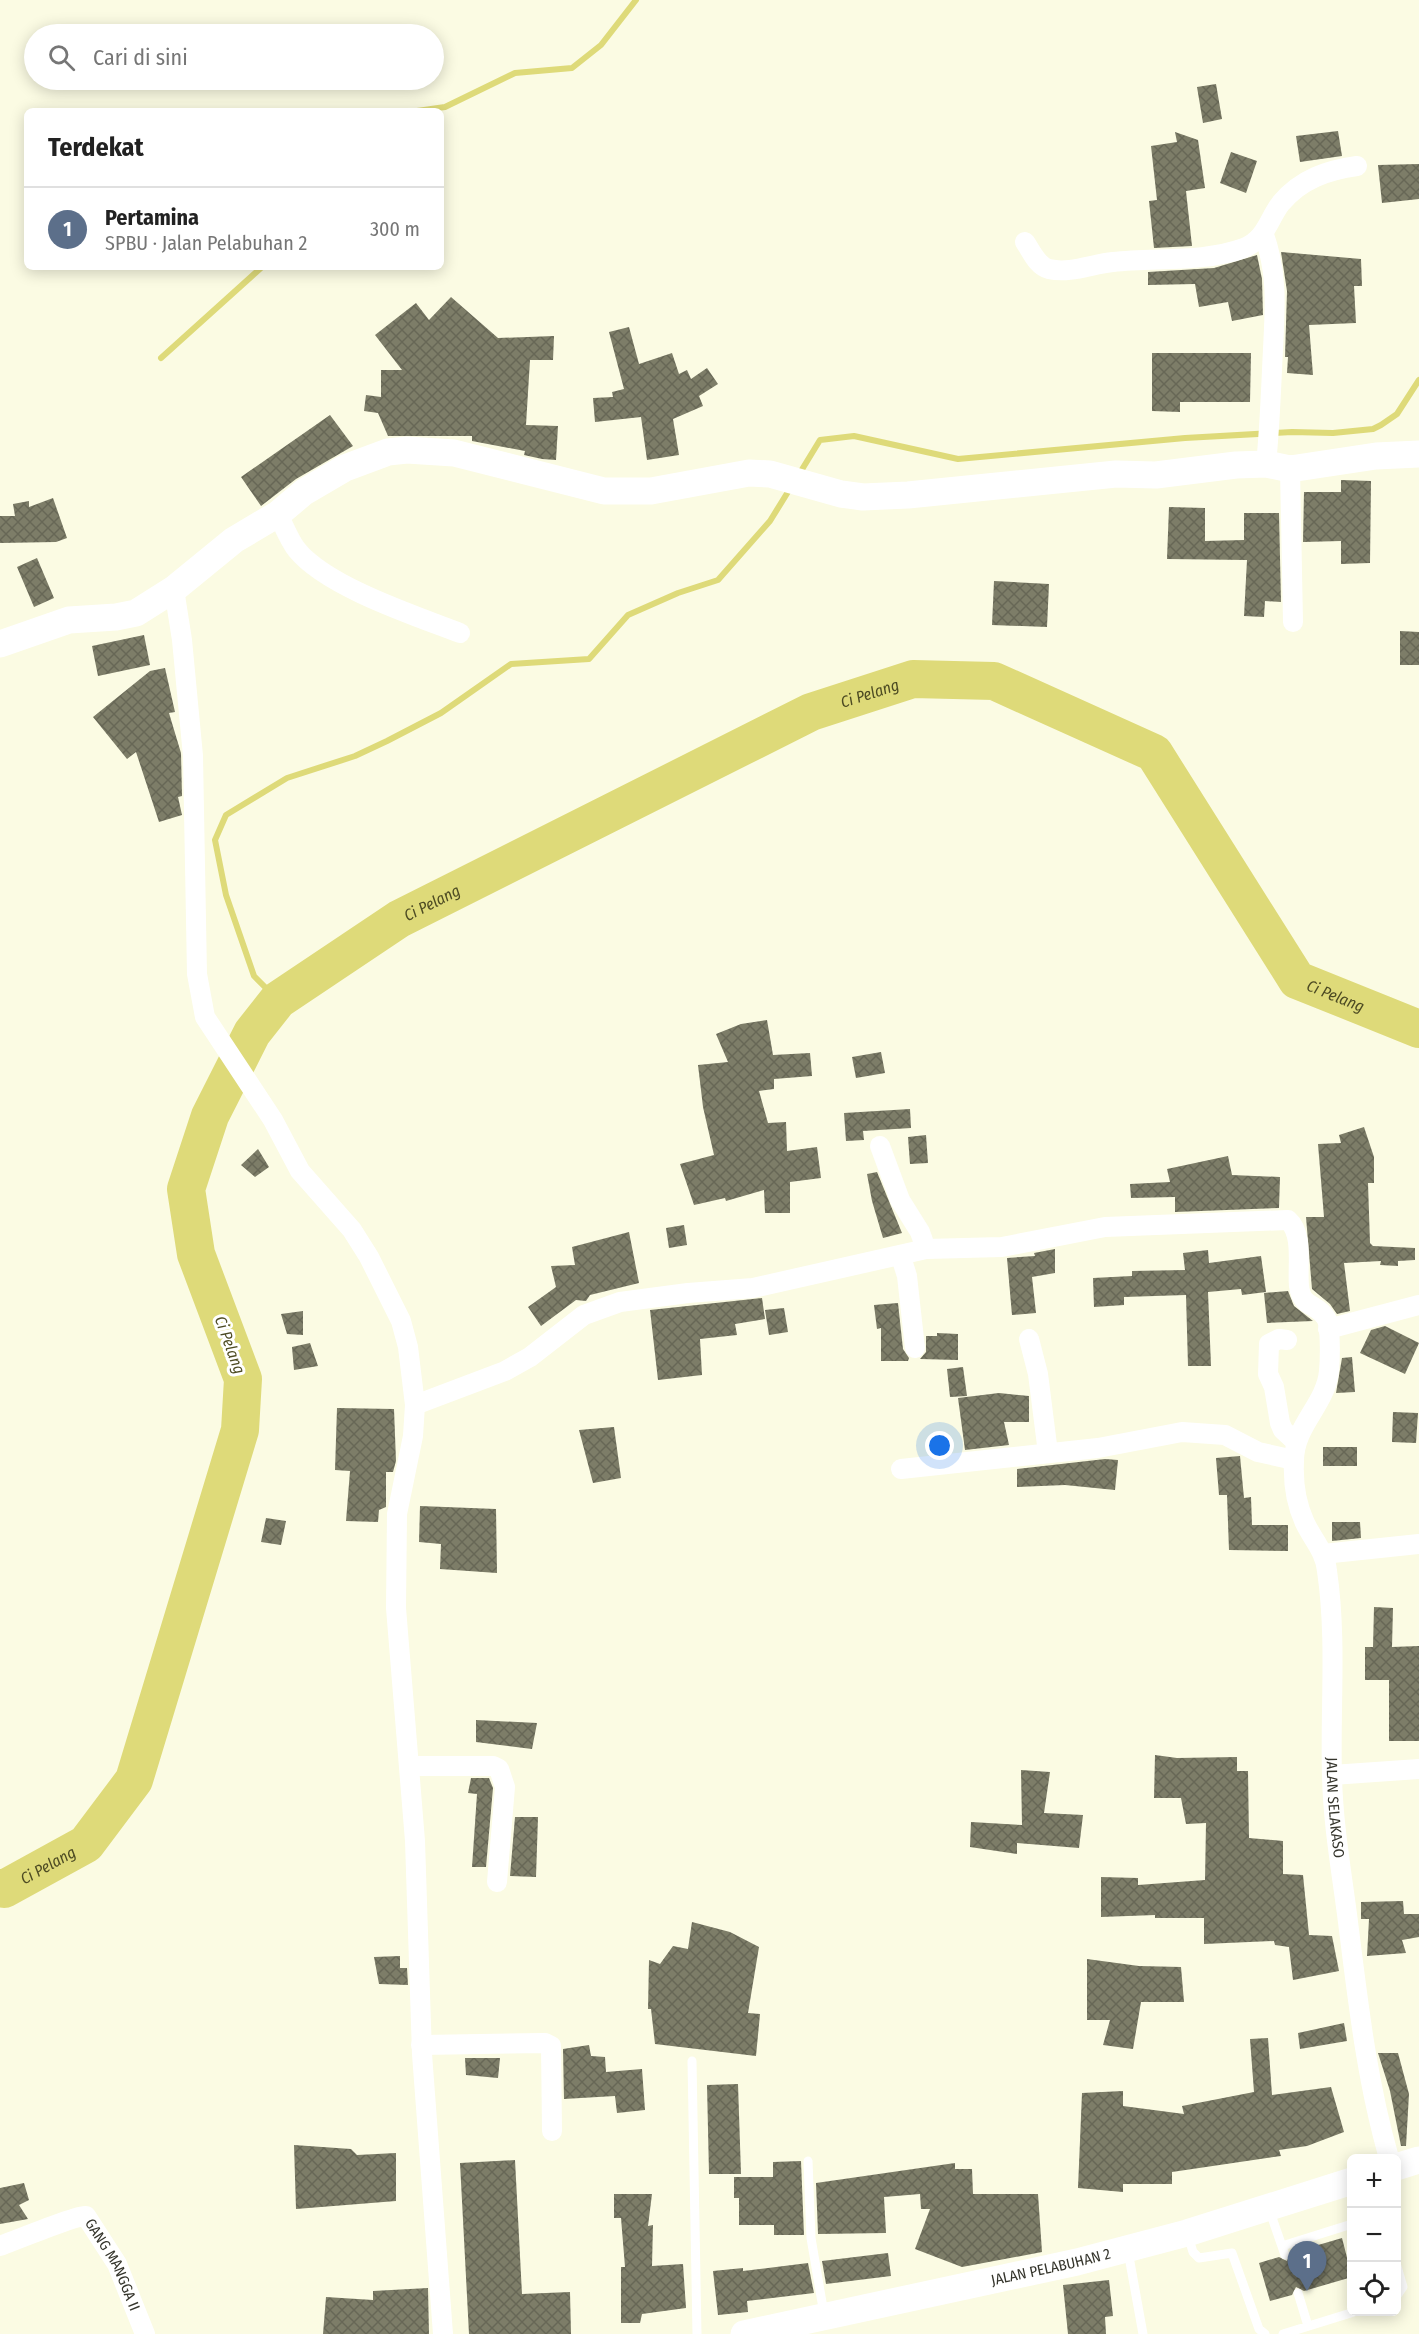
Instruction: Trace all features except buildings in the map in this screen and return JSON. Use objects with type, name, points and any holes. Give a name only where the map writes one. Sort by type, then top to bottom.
[{"type":"street","points":[[1025,242],[1039,263],[1048,269],[1058,270],[1116,261],[1218,255],[1245,248],[1264,235],[1281,204],[1303,183],[1331,170],[1357,166]]},
{"type":"street","points":[[1264,235],[1272,260],[1276,306],[1271,417],[1293,622]]},
{"type":"street","points":[[0,645],[69,620],[116,617],[136,613],[174,589],[234,540],[278,514],[304,492],[345,468],[388,452],[407,450],[454,453],[604,491],[651,491],[748,473],[770,474],[841,494],[863,496],[908,495],[1116,474],[1156,475],[1236,465],[1278,467],[1376,456],[1419,454]]},
{"type":"street","points":[[278,514],[298,551],[314,565],[356,592],[460,633]]},
{"type":"street","points":[[174,589],[182,640],[193,756],[197,974],[205,1017],[273,1120],[300,1172],[352,1230],[386,1286],[401,1321],[408,1347],[415,1405],[413,1436],[397,1514],[394,1545],[399,1666],[410,1766],[421,2045],[443,2334]]},
{"type":"street","points":[[880,1146],[900,1200],[920,1232],[926,1250]]},
{"type":"street","points":[[415,1405],[505,1371],[548,1344],[573,1322],[609,1305],[644,1298],[776,1285],[792,1278],[926,1250],[1002,1247],[1076,1231],[1127,1225],[1288,1220],[1296,1232],[1300,1293],[1307,1304],[1326,1318],[1328,1329],[1328,1381],[1295,1451]]},
{"type":"street","points":[[901,1257],[906,1276],[915,1348]]},
{"type":"street","points":[[1328,1329],[1419,1305]]},
{"type":"street","points":[[1029,1339],[1038,1374],[1048,1453]]},
{"type":"street","points":[[1287,1340],[1279,1339],[1269,1344],[1268,1374],[1274,1387],[1280,1423],[1295,1451]]},
{"type":"street","points":[[901,1468],[1098,1448],[1182,1432],[1206,1432],[1225,1436],[1258,1452],[1295,1451]]},
{"type":"street","name":"JALAN SELAKASO","points":[[1295,1451],[1299,1506],[1304,1521],[1323,1554],[1327,1570],[1333,1645],[1334,1814],[1366,2054],[1377,2115],[1388,2154]]},
{"type":"street","points":[[1323,1554],[1419,1544]]},
{"type":"street","points":[[410,1766],[493,1766],[499,1769],[506,1787],[497,1882]]},
{"type":"street","points":[[1332,1775],[1419,1769]]},
{"type":"street","points":[[421,2045],[545,2043],[551,2046],[552,2131]]},
{"type":"street","points":[[1401,2165],[1419,2160]]},
{"type":"street","name":"JALAN PELABUHAN 2","points":[[744,2334],[1128,2249],[1187,2233],[1347,2183]]},
{"type":"street","name":"GANG MANGGA II","points":[[0,2246],[52,2228],[79,2215],[86,2216],[121,2273],[145,2334]]},
{"type":"lane","points":[[692,2061],[697,2334]]},
{"type":"lane","points":[[808,2160],[811,2238],[824,2317]]},
{"type":"lane","points":[[1268,2208],[1284,2250],[1347,2226]]},
{"type":"lane","points":[[1187,2233],[1193,2252],[1199,2258],[1232,2253],[1259,2329],[1265,2334]]},
{"type":"lane","points":[[1128,2249],[1143,2334]]},
{"type":"lane","points":[[1298,2293],[1308,2326]]},
{"type":"lane","points":[[1284,2334],[1347,2314]]},
{"type":"waterway","points":[[438,108],[445,107],[515,73],[572,68],[601,45],[636,0]]},
{"type":"waterway","points":[[161,358],[259,270]]},
{"type":"waterway","points":[[798,476],[820,440],[854,436],[958,459],[1185,438],[1292,432],[1333,433],[1373,429],[1397,414],[1419,380]]},
{"type":"waterway","points":[[278,1000],[254,976],[226,895],[215,840],[226,815],[287,778],[355,756],[441,713],[511,664],[589,659],[628,615],[678,593],[718,580],[770,521],[791,487]]},
{"type":"waterway","name":"Ci Pelang","points":[[0,1888],[4,1889],[86,1844],[134,1780],[240,1430],[243,1379],[196,1254],[186,1189],[210,1116],[252,1033],[278,1000],[399,919],[811,712],[913,679],[994,681],[1154,753],[1297,980],[1419,1029]]},
{"type":"place","name":"Pertamina","points":[[1307,2291]]}]
